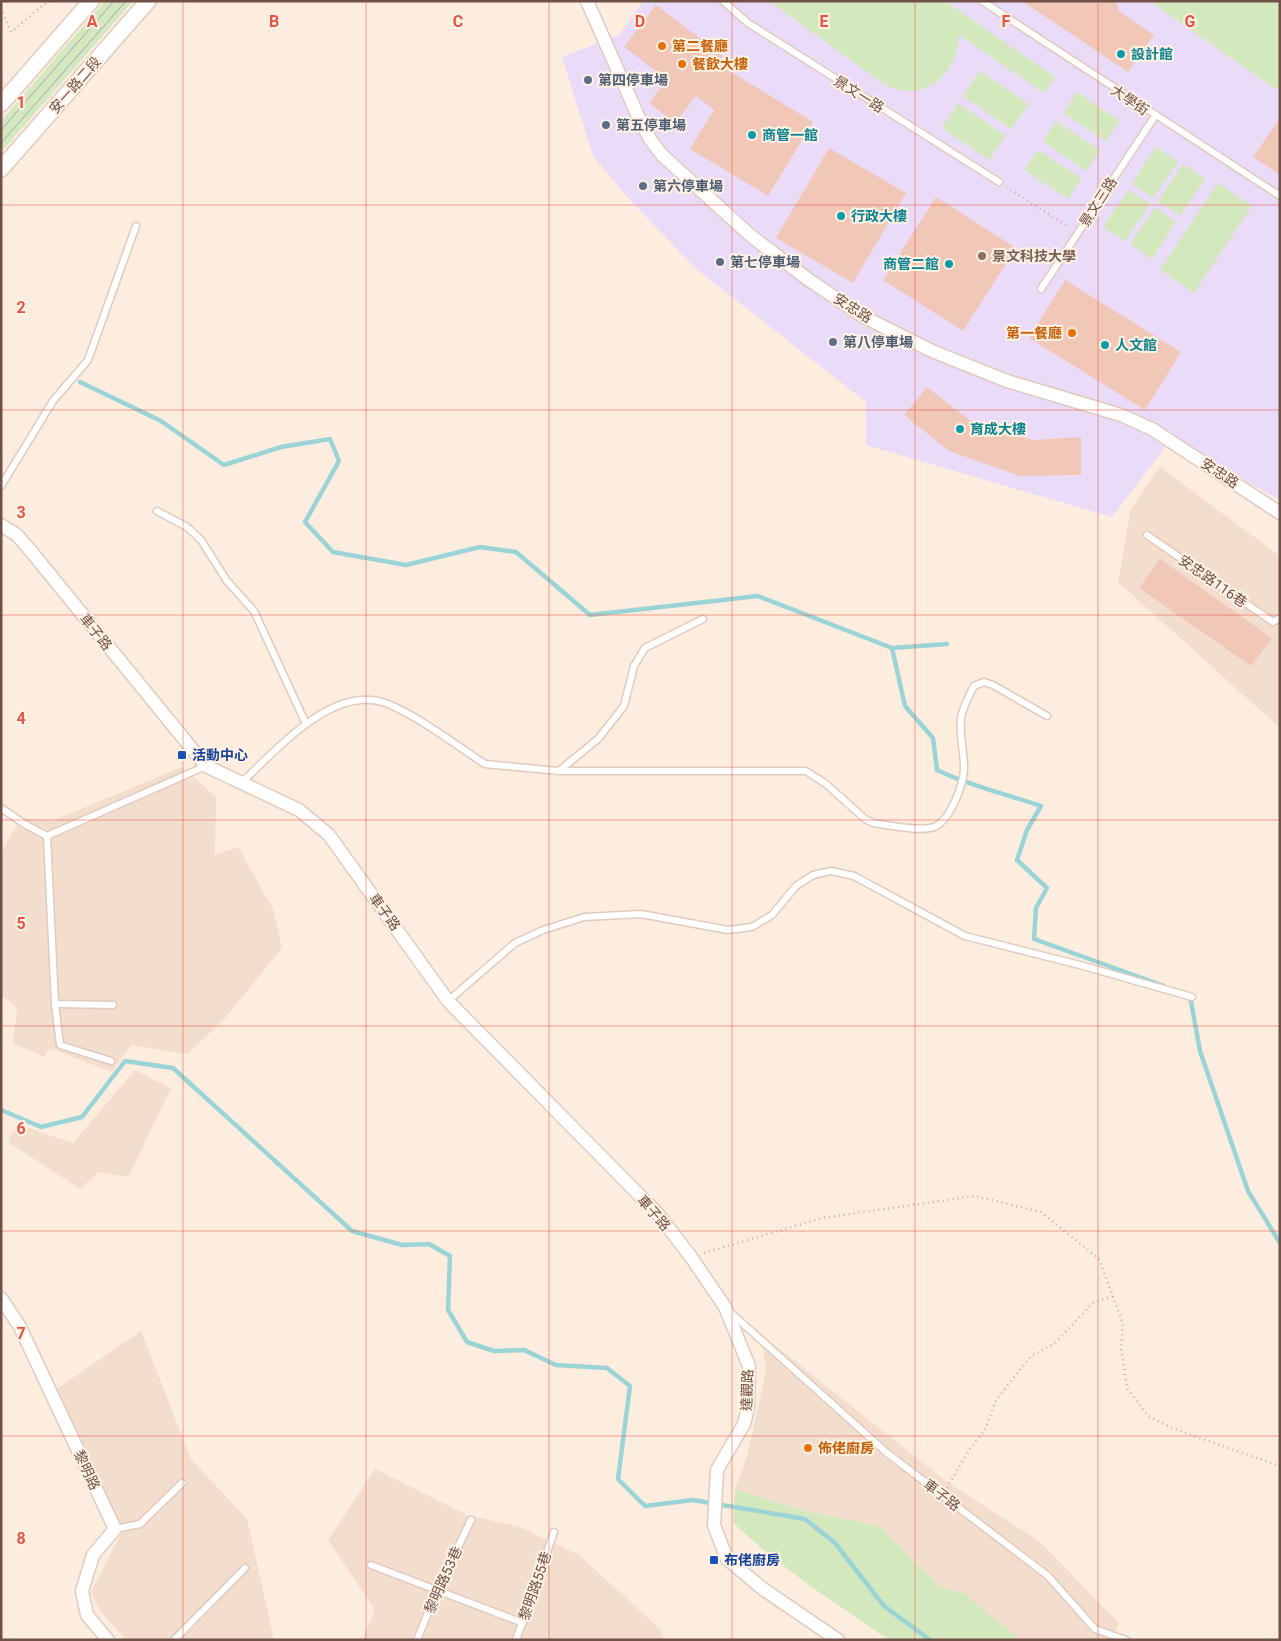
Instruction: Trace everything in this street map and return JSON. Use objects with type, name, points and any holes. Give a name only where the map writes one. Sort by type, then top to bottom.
[{"type":"street","points":[[1,104],[91,1]]},
{"type":"street","name":"安一路二段","points":[[1,168],[148,1]]},
{"type":"street","name":"安忠路","points":[[587,1],[638,116],[650,139],[662,155],[678,172],[751,236],[809,280],[864,317],[932,351],[1007,381],[1121,415],[1152,429],[1280,513]]},
{"type":"street","name":"車子路","points":[[1,525],[17,535],[30,550],[206,766],[300,810],[329,835],[448,1001],[658,1214],[725,1308]]},
{"type":"street","name":"黎明路","points":[[1,1298],[20,1327],[115,1529]]},
{"type":"street","name":"達觀路","points":[[725,1308],[749,1366],[748,1408],[744,1424],[717,1470],[714,1525],[728,1559],[763,1589],[838,1640]]},
{"type":"street","points":[[108,1640],[87,1615],[82,1592],[93,1555],[115,1529]]},
{"type":"lane","name":"景文一路","points":[[723,1],[748,23],[999,182]]},
{"type":"lane","name":"大學街","points":[[982,1],[1155,116],[1280,196]]},
{"type":"lane","name":"景文三路","points":[[1041,289],[1155,116]]},
{"type":"lane","points":[[1,486],[53,400],[88,360],[136,226]]},
{"type":"lane","points":[[156,511],[187,527],[201,540],[227,581],[254,611],[306,724]]},
{"type":"lane","name":"安忠路116巷","points":[[1148,535],[1273,622],[1280,618]]},
{"type":"lane","points":[[559,771],[598,739],[624,706],[634,666],[645,648],[703,619]]},
{"type":"lane","points":[[242,782],[306,724],[343,703],[360,701],[386,704],[410,716],[486,764],[559,771],[806,771],[826,784],[872,823],[932,828],[946,819],[959,788],[964,768],[961,752],[961,720],[964,706],[974,686],[984,682],[993,685],[1047,716]]},
{"type":"lane","points":[[48,836],[206,766]]},
{"type":"lane","points":[[1,808],[26,825],[48,836]]},
{"type":"lane","points":[[48,836],[55,1004],[60,1045],[111,1061]]},
{"type":"lane","points":[[448,1001],[515,942],[543,930],[584,917],[641,914],[728,930],[752,927],[772,914],[796,886],[813,875],[831,871],[854,876],[965,936],[1080,965],[1192,997]]},
{"type":"lane","points":[[55,1004],[113,1005]]},
{"type":"lane","name":"車子路","points":[[725,1308],[887,1453],[1048,1576],[1095,1629],[1126,1640]]},
{"type":"lane","points":[[115,1529],[140,1524],[182,1483]]},
{"type":"lane","name":"黎明路53巷","points":[[417,1640],[437,1591],[470,1520]]},
{"type":"lane","name":"黎明路55巷","points":[[516,1640],[554,1532]]},
{"type":"lane","points":[[371,1565],[523,1623]]},
{"type":"lane","points":[[174,1640],[246,1568]]},
{"type":"path","points":[[1,8],[11,32],[43,4],[52,1]]},
{"type":"path","points":[[999,182],[1078,232]]},
{"type":"path","points":[[690,1258],[822,1218],[975,1196],[1041,1212],[1098,1259],[1123,1324],[1121,1348],[1127,1388],[1148,1416],[1174,1428],[1280,1466]]},
{"type":"path","points":[[944,1492],[964,1457],[985,1430],[996,1400],[1031,1356],[1055,1343],[1093,1304],[1112,1295]]},
{"type":"shaded area","name":"景文科技大學","points":[[643,1],[1149,1],[1274,88],[1280,89],[1280,500],[1231,473],[1174,436],[1112,517],[866,445],[866,402],[695,268],[627,197],[593,156],[562,57],[619,35]]},
{"type":"shaded area","points":[[1160,467],[1280,556],[1280,728],[1118,582],[1131,509]]},
{"type":"shaded area","points":[[182,767],[216,797],[215,855],[238,847],[273,909],[282,948],[225,1018],[188,1054],[131,1045],[112,1072],[50,1048],[44,1057],[13,1043],[17,1008],[6,998],[1,998],[1,851],[22,818],[52,821]]},
{"type":"shaded area","points":[[135,1070],[171,1088],[128,1177],[98,1172],[80,1189],[8,1142],[17,1124],[73,1143]]},
{"type":"shaded area","points":[[141,1331],[191,1459],[247,1519],[274,1640],[126,1640],[99,1610],[91,1592],[123,1530],[55,1390]]},
{"type":"shaded area","points":[[762,1335],[947,1482],[1039,1541],[1119,1623],[1112,1640],[1015,1640],[1017,1638],[962,1592],[941,1588],[879,1526],[801,1510],[735,1489],[747,1456],[766,1372]]},
{"type":"shaded area","points":[[375,1469],[467,1515],[520,1527],[579,1555],[661,1630],[664,1640],[362,1640],[375,1610],[328,1540]]},
{"type":"green space","points":[[105,1],[133,1],[1,152],[1,121]]},
{"type":"green space","points":[[769,1],[799,1],[803,5],[806,1],[945,1],[1055,77],[1044,93],[959,35],[957,49],[952,62],[936,82],[925,88],[913,91],[900,90],[885,85]]},
{"type":"green space","points":[[1149,1],[1280,1],[1280,89],[1274,88]]},
{"type":"green space","points":[[980,71],[1029,104],[1011,129],[963,96]]},
{"type":"green space","points":[[1077,92],[1120,121],[1106,141],[1063,113]]},
{"type":"green space","points":[[958,103],[1006,136],[989,160],[942,128]]},
{"type":"green space","points":[[1056,121],[1100,150],[1086,171],[1043,142]]},
{"type":"green space","points":[[1156,147],[1178,162],[1153,198],[1132,184]]},
{"type":"green space","points":[[1038,150],[1081,178],[1068,199],[1024,170]]},
{"type":"green space","points":[[1183,164],[1205,179],[1180,216],[1158,201]]},
{"type":"green space","points":[[1218,183],[1252,206],[1194,293],[1160,270]]},
{"type":"green space","points":[[1128,190],[1150,204],[1125,241],[1103,227]]},
{"type":"green space","points":[[1155,207],[1176,222],[1152,259],[1130,244]]},
{"type":"green space","points":[[735,1489],[801,1510],[879,1526],[941,1588],[962,1592],[1017,1637],[1015,1640],[889,1640],[810,1586],[768,1554],[733,1523]]},
{"type":"building","name":"設計館","points":[[1022,1],[1116,1],[1119,11],[1154,35],[1128,72]]},
{"type":"building","points":[[656,5],[723,56],[718,64],[813,122],[768,196],[690,149],[714,110],[696,96],[675,123],[649,103],[667,79],[624,47]]},
{"type":"building","points":[[1280,118],[1280,175],[1253,157]]},
{"type":"building","name":"行政大樓","points":[[829,148],[906,193],[853,283],[776,238]]},
{"type":"building","name":"商管二館","points":[[936,197],[1016,248],[963,331],[883,280]]},
{"type":"building","name":"人文館","points":[[1065,280],[1181,352],[1145,410],[1029,338]]},
{"type":"building","name":"育成大樓","points":[[927,387],[972,422],[1033,440],[1081,437],[1081,475],[1020,476],[949,451],[904,415]]},
{"type":"building","points":[[1160,559],[1272,638],[1251,666],[1139,588]]},
{"type":"waterway","points":[[80,382],[161,421],[224,465],[281,447],[330,439],[339,461],[305,522],[333,552],[406,565],[480,547],[516,552],[590,615],[758,596],[892,648],[905,706],[933,738],[937,770],[975,785],[1041,806],[1027,830],[1017,860],[1047,888],[1036,908],[1034,939],[1164,986]]},
{"type":"waterway","points":[[892,648],[947,644]]},
{"type":"waterway","points":[[1190,996],[1200,1051],[1248,1191],[1280,1243]]},
{"type":"waterway","points":[[1,1110],[41,1127],[82,1117],[125,1061],[173,1068],[352,1231],[402,1245],[429,1244],[450,1256],[448,1310],[467,1342],[494,1351],[524,1350],[556,1365],[607,1368],[630,1386],[618,1479],[645,1506],[693,1500],[805,1519],[835,1543],[884,1606],[930,1640]]},
{"type":"tram line","points":[[1,130],[114,1]]},
{"type":"tram line","points":[[1,143],[126,1]]},
{"type":"place","name":"第二餐廳","points":[[662,46]]},
{"type":"place","name":"設計館","points":[[1121,54]]},
{"type":"place","name":"餐飲大樓","points":[[682,64]]},
{"type":"place","name":"第四停車場","points":[[588,80]]},
{"type":"place","name":"第五停車場","points":[[606,125]]},
{"type":"place","name":"商管一館","points":[[752,135]]},
{"type":"place","name":"第六停車場","points":[[643,186]]},
{"type":"place","name":"行政大樓","points":[[841,216]]},
{"type":"place","name":"景文科技大學","points":[[982,256]]},
{"type":"place","name":"第七停車場","points":[[720,262]]},
{"type":"place","name":"商管二館","points":[[949,264]]},
{"type":"place","name":"第一餐廳","points":[[1072,333]]},
{"type":"place","name":"第八停車場","points":[[833,342]]},
{"type":"place","name":"人文館","points":[[1105,345]]},
{"type":"place","name":"育成大樓","points":[[960,429]]},
{"type":"place","name":"活動中心","points":[[182,755]]},
{"type":"place","name":"佈佬廚房","points":[[808,1448]]},
{"type":"place","name":"布佬廚房","points":[[714,1560]]}]
